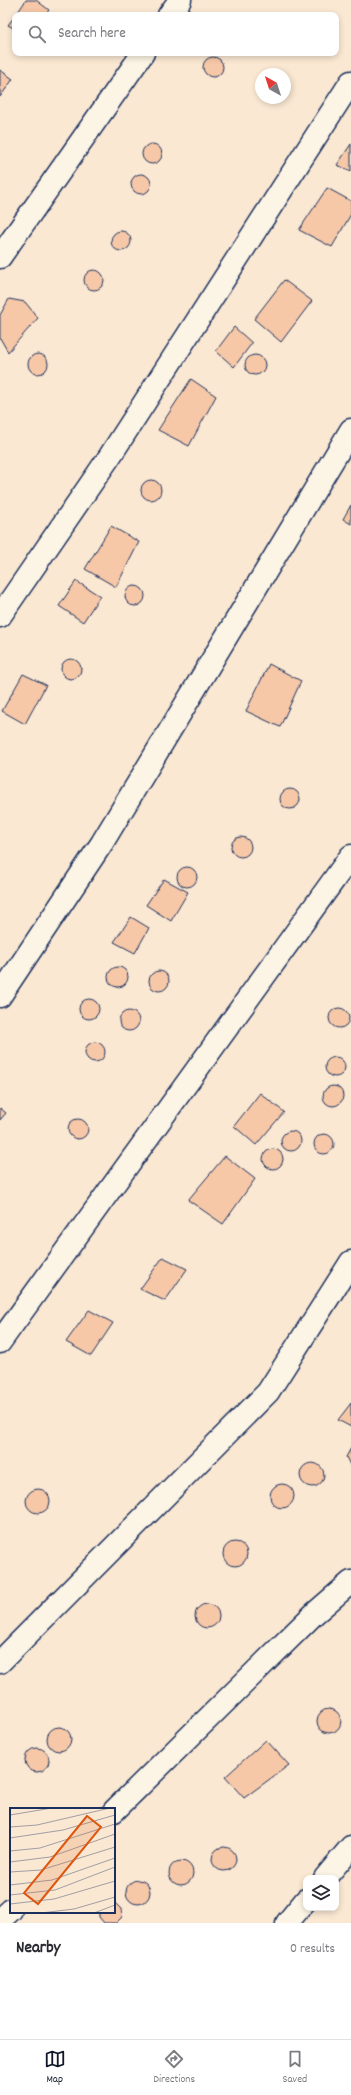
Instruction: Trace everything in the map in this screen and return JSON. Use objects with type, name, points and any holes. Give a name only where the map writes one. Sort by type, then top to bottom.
[{"type":"street","points":[[171,12],[180,0]]},
{"type":"street","points":[[0,257],[141,56]]},
{"type":"street","points":[[0,616],[110,456],[351,82]]},
{"type":"street","points":[[0,996],[102,843],[351,430]]},
{"type":"street","points":[[0,1342],[351,856]]},
{"type":"street","points":[[0,1662],[268,1392],[351,1262]]},
{"type":"street","points":[[115,1809],[314,1614],[351,1582]]},
{"type":"street","points":[[328,1875],[351,1847]]},
{"type":"street","points":[[287,1923],[303,1904]]},
{"type":"street","points":[[0,1920],[10,1911]]},
{"type":"building","points":[[26,0],[36,0],[49,10],[47,12],[18,12]]},
{"type":"building","points":[[12,20],[12,27],[8,25]]},
{"type":"building","points":[[213,57],[220,60],[223,67],[220,74],[213,77],[206,74],[203,67],[206,60]]},
{"type":"building","points":[[0,70],[13,79],[0,97]]},
{"type":"building","points":[[152,144],[159,147],[162,154],[159,161],[152,164],[145,161],[142,154],[145,147]]},
{"type":"building","points":[[351,144],[351,171],[337,165]]},
{"type":"building","points":[[141,174],[148,177],[151,184],[148,191],[141,194],[134,191],[131,184],[134,177]]},
{"type":"building","points":[[327,188],[351,201],[351,214],[332,247],[299,230]]},
{"type":"building","points":[[121,231],[128,234],[131,241],[128,248],[121,251],[114,248],[111,241],[114,234]]},
{"type":"building","points":[[94,270],[101,273],[104,280],[101,287],[94,290],[87,287],[84,280],[87,273]]},
{"type":"building","points":[[284,280],[312,301],[281,342],[254,319]]},
{"type":"building","points":[[9,299],[25,302],[38,318],[8,352],[0,338],[0,315]]},
{"type":"building","points":[[234,327],[252,343],[234,367],[216,351]]},
{"type":"building","points":[[38,354],[45,357],[48,364],[45,371],[38,374],[31,371],[28,364],[31,357]]},
{"type":"building","points":[[255,355],[262,358],[265,365],[262,372],[255,375],[248,372],[245,365],[248,358]]},
{"type":"building","points":[[191,379],[216,396],[189,446],[158,430]]},
{"type":"building","points":[[151,480],[158,483],[161,490],[158,497],[151,500],[144,497],[141,490],[144,483]]},
{"type":"building","points":[[351,505],[351,524],[343,519]]},
{"type":"building","points":[[111,526],[139,542],[116,587],[85,569]]},
{"type":"building","points":[[76,581],[100,596],[83,622],[59,606]]},
{"type":"building","points":[[135,586],[142,589],[145,596],[142,603],[135,606],[128,603],[125,596],[128,589]]},
{"type":"building","points":[[71,659],[78,662],[81,669],[78,676],[71,679],[64,676],[61,669],[64,662]]},
{"type":"building","points":[[269,664],[301,681],[280,727],[246,711]]},
{"type":"building","points":[[23,674],[46,685],[25,724],[2,711]]},
{"type":"building","points":[[290,789],[297,792],[300,799],[297,806],[290,809],[283,806],[280,799],[283,792]]},
{"type":"building","points":[[241,837],[248,840],[251,847],[248,854],[241,857],[234,854],[231,847],[234,840]]},
{"type":"building","points":[[187,867],[194,870],[197,877],[194,884],[187,887],[180,884],[177,877],[180,870]]},
{"type":"building","points":[[164,879],[188,892],[171,921],[146,905]]},
{"type":"building","points":[[131,917],[149,928],[135,953],[114,942]]},
{"type":"building","points":[[118,967],[125,970],[128,977],[125,984],[118,987],[111,984],[108,977],[111,970]]},
{"type":"building","points":[[159,971],[166,974],[169,981],[166,988],[159,991],[152,988],[149,981],[152,974]]},
{"type":"building","points":[[89,999],[96,1002],[99,1009],[96,1016],[89,1019],[82,1016],[79,1009],[82,1002]]},
{"type":"building","points":[[339,1008],[346,1011],[349,1018],[346,1025],[339,1028],[332,1025],[329,1018],[332,1011]]},
{"type":"building","points":[[129,1011],[136,1014],[139,1021],[136,1028],[129,1031],[122,1028],[119,1021],[122,1014]]},
{"type":"building","points":[[95,1042],[102,1045],[105,1052],[102,1059],[95,1062],[88,1059],[85,1052],[88,1045]]},
{"type":"building","points":[[335,1057],[342,1060],[345,1067],[342,1074],[335,1077],[328,1074],[325,1067],[328,1060]]},
{"type":"building","points":[[333,1086],[340,1089],[343,1096],[340,1103],[333,1106],[326,1103],[323,1096],[326,1089]]},
{"type":"building","points":[[260,1093],[284,1112],[256,1145],[234,1126]]},
{"type":"building","points":[[0,1108],[6,1113],[0,1120]]},
{"type":"building","points":[[78,1119],[85,1122],[88,1129],[85,1136],[78,1139],[71,1136],[68,1129],[71,1122]]},
{"type":"building","points":[[291,1131],[298,1134],[301,1141],[298,1148],[291,1151],[284,1148],[281,1141],[284,1134]]},
{"type":"building","points":[[324,1134],[331,1137],[334,1144],[331,1151],[324,1154],[317,1151],[314,1144],[317,1137]]},
{"type":"building","points":[[273,1149],[280,1152],[283,1159],[280,1166],[273,1169],[266,1166],[263,1159],[266,1152]]},
{"type":"building","points":[[225,1156],[255,1179],[223,1224],[188,1200]]},
{"type":"building","points":[[163,1257],[187,1269],[165,1301],[140,1289]]},
{"type":"building","points":[[89,1310],[113,1323],[91,1356],[66,1342]]},
{"type":"building","points":[[351,1403],[351,1427],[338,1420]]},
{"type":"building","points":[[351,1448],[351,1467],[346,1457]]},
{"type":"building","points":[[312,1463],[320,1467],[324,1475],[320,1483],[312,1487],[304,1483],[300,1475],[304,1467]]},
{"type":"building","points":[[282,1484],[290,1488],[294,1496],[290,1504],[282,1508],[274,1504],[270,1496],[274,1488]]},
{"type":"building","points":[[38,1489],[46,1493],[50,1501],[46,1509],[38,1513],[30,1509],[26,1501],[30,1493]]},
{"type":"building","points":[[235,1542],[243,1546],[247,1554],[243,1562],[235,1566],[227,1562],[223,1554],[227,1546]]},
{"type":"building","points":[[207,1604],[215,1608],[219,1616],[215,1624],[207,1628],[199,1624],[195,1616],[199,1608]]},
{"type":"building","points":[[329,1709],[337,1713],[341,1721],[337,1729],[329,1733],[321,1729],[317,1721],[321,1713]]},
{"type":"building","points":[[59,1727],[67,1731],[71,1739],[67,1747],[59,1751],[51,1747],[47,1739],[51,1731]]},
{"type":"building","points":[[266,1740],[289,1765],[244,1798],[225,1777]]},
{"type":"building","points":[[37,1748],[45,1752],[49,1760],[45,1768],[37,1772],[29,1768],[25,1760],[29,1752]]},
{"type":"building","points":[[224,1847],[232,1851],[236,1859],[232,1867],[224,1871],[216,1867],[212,1859],[216,1851]]},
{"type":"building","points":[[181,1861],[189,1865],[193,1873],[189,1881],[181,1885],[173,1881],[169,1873],[173,1865]]},
{"type":"building","points":[[138,1880],[146,1884],[150,1892],[146,1900],[138,1904],[130,1900],[126,1892],[130,1884]]},
{"type":"building","points":[[115,1903],[121,1909],[122,1917],[116,1923],[104,1923],[99,1917],[99,1913],[115,1913]]}]
